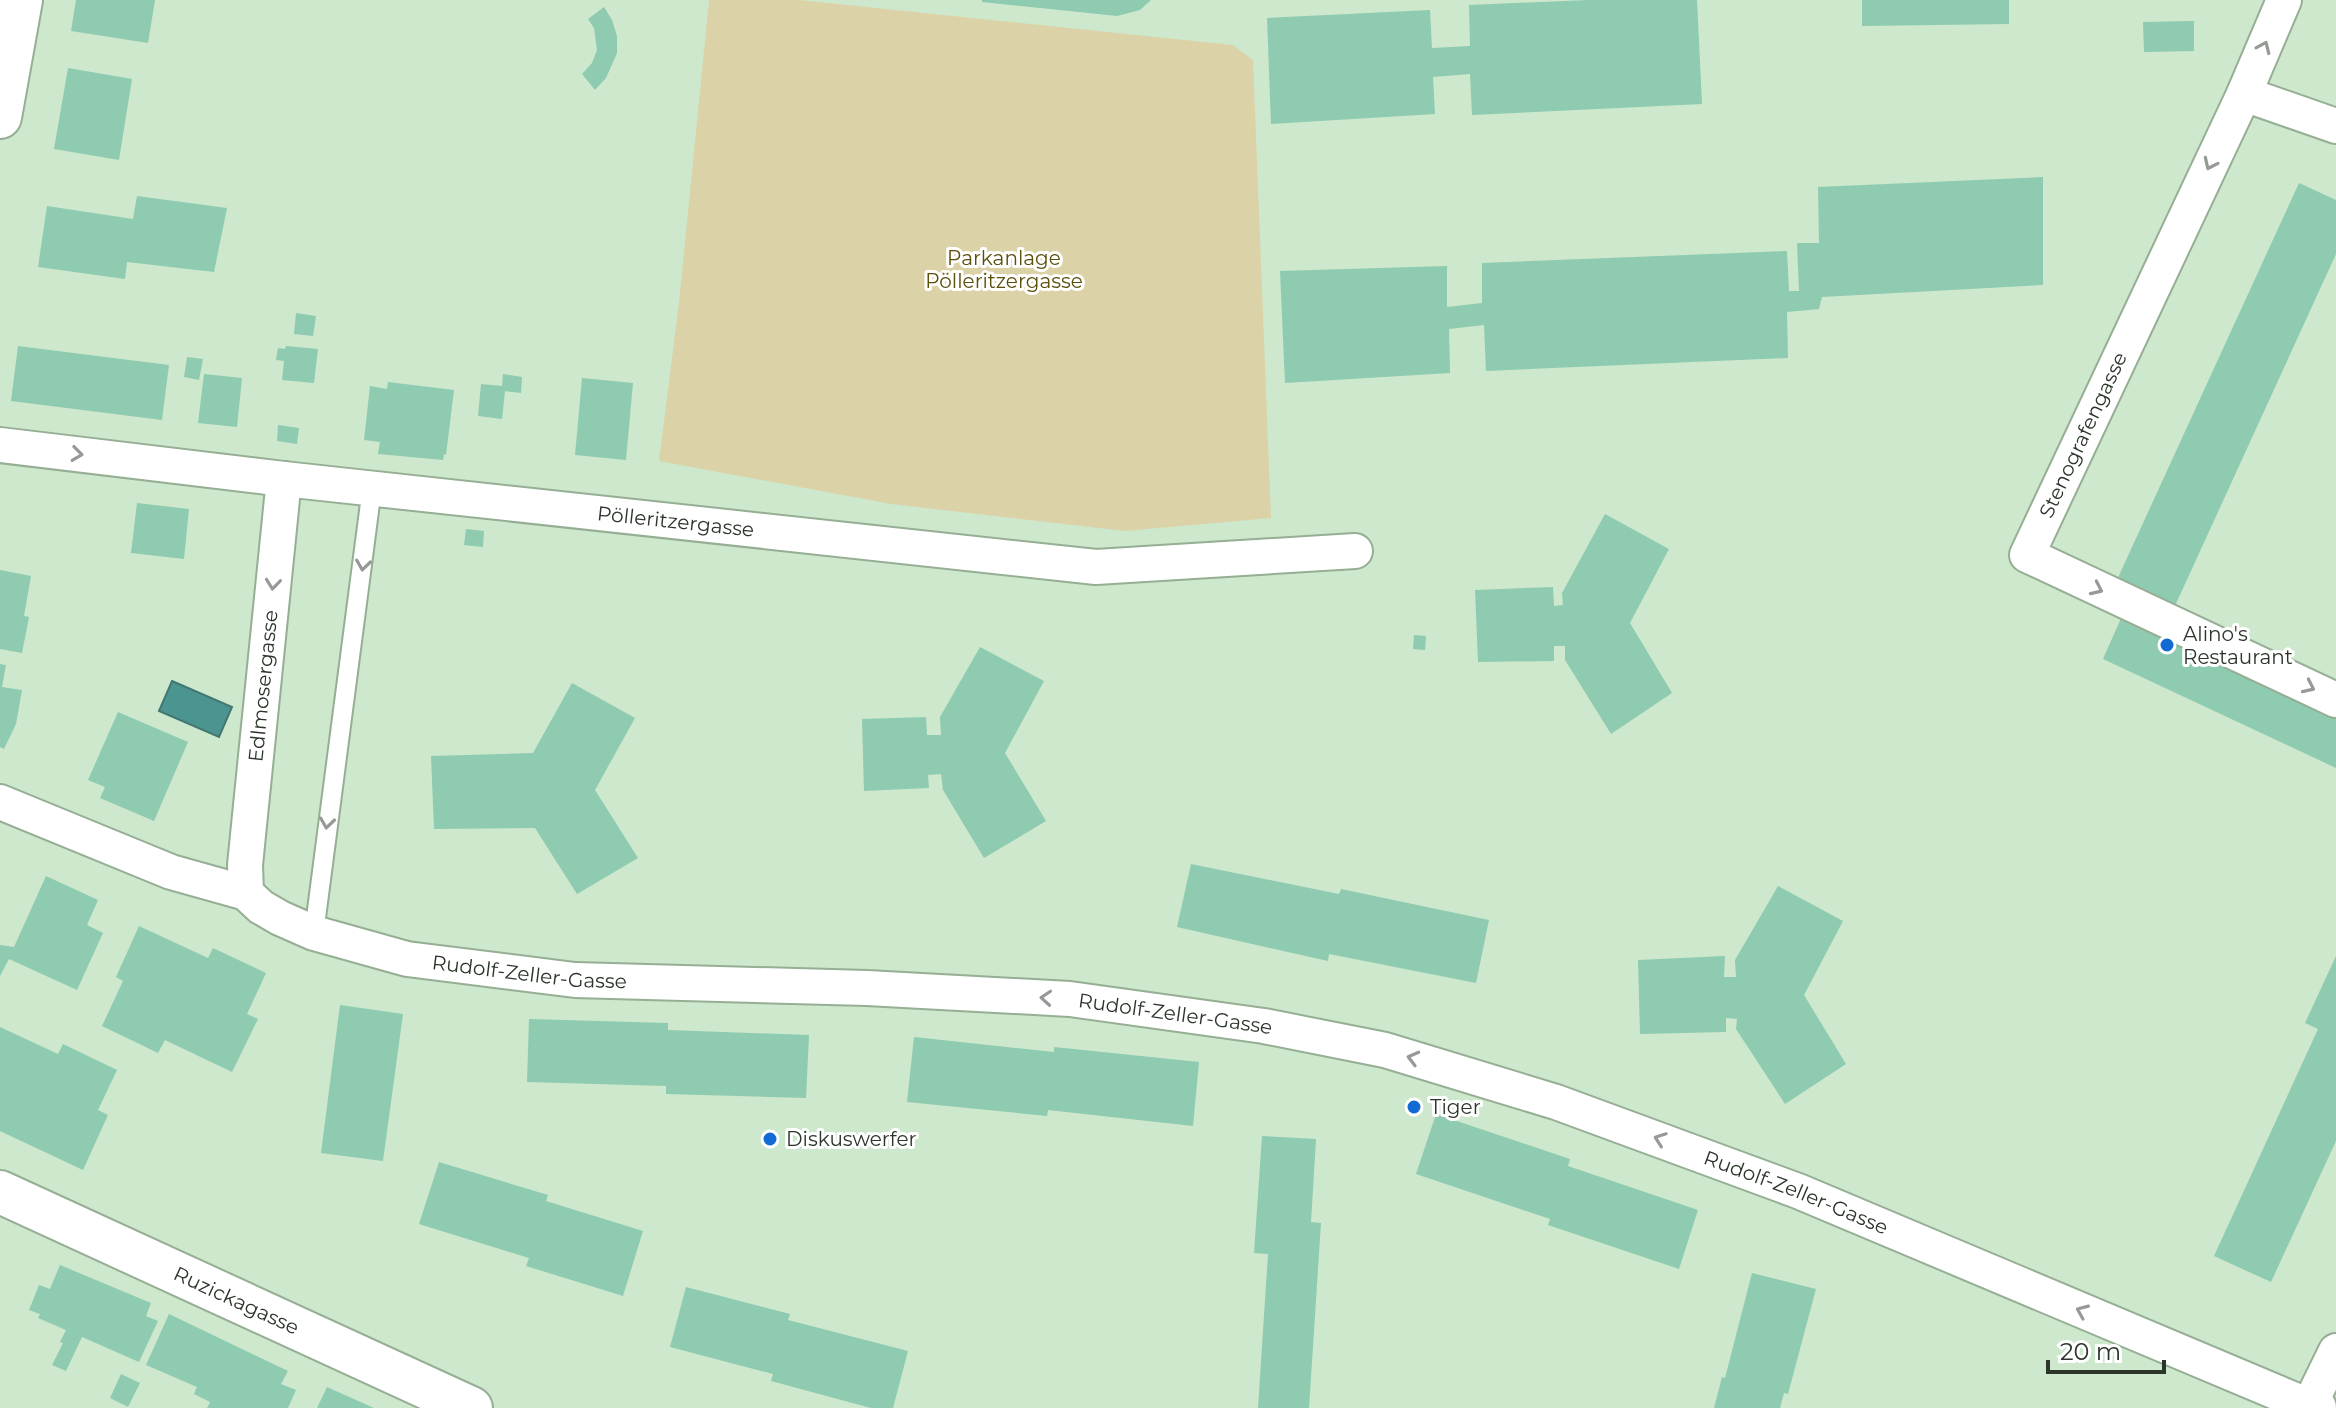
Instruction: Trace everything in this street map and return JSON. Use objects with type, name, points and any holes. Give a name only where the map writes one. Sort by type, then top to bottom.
[{"type":"street","points":[[0,117],[21,0]]},
{"type":"street","points":[[2284,0],[2244,94],[2336,126]]},
{"type":"street","name":"Stenografengasse","points":[[2244,94],[2027,555],[2336,700]]},
{"type":"street","name":"Pölleritzergasse","points":[[0,445],[1096,567],[1355,551]]},
{"type":"street","name":"Edlmosergasse","points":[[246,893],[245,865],[284,479]]},
{"type":"street","name":"Rudolf-Zeller-Gasse","points":[[0,802],[171,872],[246,893],[261,907],[314,933],[407,959],[588,981],[804,985],[1070,999],[1264,1026],[1385,1050],[1556,1102],[1798,1191],[2310,1407]]},
{"type":"street","name":"Ruzickagasse","points":[[0,1192],[471,1408]]},
{"type":"street","points":[[2310,1407],[2336,1351]]},
{"type":"lane","points":[[314,933],[372,488]]},
{"type":"green space","name":"Parkanlage Pölleritzergasse","points":[[709,0],[799,0],[1233,45],[1253,60],[1271,518],[1125,531],[891,504],[659,461],[679,303]]},
{"type":"water","points":[[172,681],[232,707],[219,737],[159,711]]},
{"type":"building","points":[[76,0],[155,0],[148,43],[71,31]]},
{"type":"building","points":[[982,0],[1151,0],[1140,10],[1117,16]]},
{"type":"building","points":[[1697,0],[1702,104],[1472,115],[1470,74],[1433,77],[1435,114],[1271,124],[1267,18],[1430,10],[1432,48],[1470,46],[1469,5]]},
{"type":"building","points":[[1862,0],[2009,0],[2009,24],[1862,26]]},
{"type":"building","points":[[604,7],[617,36],[617,53],[606,78],[595,90],[582,74],[592,63],[597,50],[594,28],[588,19]]},
{"type":"building","points":[[2194,21],[2194,51],[2144,52],[2143,22]]},
{"type":"building","points":[[68,68],[132,79],[119,160],[54,149]]},
{"type":"building","points":[[2043,177],[2043,285],[1822,297],[1819,309],[1787,312],[1788,358],[1486,371],[1484,325],[1449,329],[1450,373],[1285,383],[1280,271],[1447,266],[1447,307],[1482,303],[1482,263],[1787,251],[1789,291],[1799,291],[1797,243],[1819,243],[1818,187]]},
{"type":"building","points":[[2299,183],[2336,200],[2336,254],[2174,608],[2116,582]]},
{"type":"building","points":[[137,196],[227,208],[214,272],[127,262],[125,279],[38,267],[47,206],[133,219]]},
{"type":"building","points":[[296,313],[316,316],[313,336],[294,334]]},
{"type":"building","points":[[18,346],[169,365],[162,420],[11,401]]},
{"type":"building","points":[[286,346],[318,349],[314,383],[282,380],[284,361],[276,360],[278,348],[285,349]]},
{"type":"building","points":[[187,357],[203,359],[199,380],[184,377]]},
{"type":"building","points":[[204,374],[242,378],[237,427],[198,423]]},
{"type":"building","points":[[503,374],[522,377],[521,393],[505,391],[502,419],[478,416],[481,384],[502,386]]},
{"type":"building","points":[[582,378],[633,383],[626,460],[575,455]]},
{"type":"building","points":[[388,382],[454,390],[443,460],[378,454],[380,442],[364,440],[370,386],[387,389]]},
{"type":"building","points":[[278,425],[299,428],[297,444],[277,441]]},
{"type":"building","points":[[137,503],[189,509],[184,559],[131,553]]},
{"type":"building","points":[[1605,514],[1669,549],[1630,623],[1672,693],[1611,734],[1565,660],[1565,646],[1554,646],[1554,661],[1478,662],[1475,590],[1553,587],[1554,606],[1563,605],[1562,593]]},
{"type":"building","points":[[466,529],[484,531],[483,547],[464,545]]},
{"type":"building","points":[[0,570],[31,576],[24,616],[29,617],[22,653],[0,649]]},
{"type":"building","points":[[2122,616],[2336,714],[2336,768],[2103,659]]},
{"type":"building","points":[[1414,635],[1426,636],[1425,650],[1413,649]]},
{"type":"building","points":[[980,647],[1044,681],[1005,753],[1046,821],[984,858],[943,790],[941,774],[928,775],[929,788],[864,791],[862,719],[926,717],[927,735],[941,735],[940,717]]},
{"type":"building","points":[[0,664],[6,665],[2,687],[22,690],[16,724],[4,749],[0,747]]},
{"type":"building","points":[[572,683],[635,718],[595,790],[638,858],[577,894],[535,828],[434,829],[431,756],[533,753]]},
{"type":"building","points":[[118,712],[188,742],[154,821],[100,798],[105,787],[88,780]]},
{"type":"building","points":[[1191,864],[1339,894],[1341,889],[1489,920],[1476,983],[1329,954],[1328,961],[1177,927]]},
{"type":"building","points":[[46,876],[98,900],[87,925],[103,933],[77,990],[9,959],[0,976],[0,945],[14,947]]},
{"type":"building","points":[[1778,886],[1843,921],[1804,995],[1846,1064],[1785,1104],[1736,1029],[1737,1019],[1726,1018],[1726,1032],[1640,1034],[1638,960],[1725,956],[1724,977],[1736,977],[1735,960]]},
{"type":"building","points":[[139,926],[208,958],[213,948],[266,973],[247,1014],[258,1019],[232,1072],[165,1040],[158,1053],[102,1026],[123,981],[116,977]]},
{"type":"building","points":[[2336,956],[2336,1141],[2271,1282],[2214,1256],[2318,1029],[2305,1023]]},
{"type":"building","points":[[340,1005],[403,1014],[383,1161],[321,1153]]},
{"type":"building","points":[[529,1019],[668,1023],[668,1030],[809,1035],[806,1098],[666,1094],[666,1086],[527,1082]]},
{"type":"building","points":[[0,1027],[58,1054],[63,1044],[117,1070],[98,1110],[108,1115],[83,1170],[0,1131]]},
{"type":"building","points":[[914,1037],[1054,1052],[1054,1047],[1199,1062],[1193,1126],[1048,1110],[1047,1116],[907,1102]]},
{"type":"building","points":[[1436,1114],[1570,1159],[1568,1166],[1698,1210],[1679,1269],[1548,1225],[1550,1219],[1416,1174]]},
{"type":"building","points":[[1262,1136],[1316,1139],[1311,1222],[1321,1223],[1309,1408],[1258,1408],[1268,1254],[1254,1253]]},
{"type":"building","points":[[439,1162],[548,1195],[546,1201],[643,1231],[623,1296],[526,1266],[529,1258],[419,1224]]},
{"type":"building","points":[[60,1265],[151,1303],[146,1316],[158,1321],[139,1362],[82,1337],[66,1371],[52,1365],[66,1330],[38,1318],[40,1314],[29,1310],[39,1285],[50,1289]]},
{"type":"building","points":[[1752,1273],[1816,1289],[1788,1394],[1784,1393],[1780,1408],[1714,1408],[1722,1377],[1725,1378]]},
{"type":"building","points":[[686,1287],[790,1314],[788,1320],[908,1351],[893,1408],[871,1408],[771,1381],[773,1374],[670,1347]]},
{"type":"building","points":[[169,1314],[288,1371],[281,1384],[296,1390],[288,1408],[207,1408],[210,1402],[194,1394],[197,1387],[146,1365]]},
{"type":"building","points":[[121,1374],[140,1383],[128,1407],[110,1398]]},
{"type":"building","points":[[327,1387],[374,1408],[317,1408]]},
{"type":"place","name":"Alino's Restaurant","points":[[2167,645]]},
{"type":"place","name":"Tiger","points":[[1414,1107]]},
{"type":"place","name":"Diskuswerfer","points":[[770,1139]]}]
